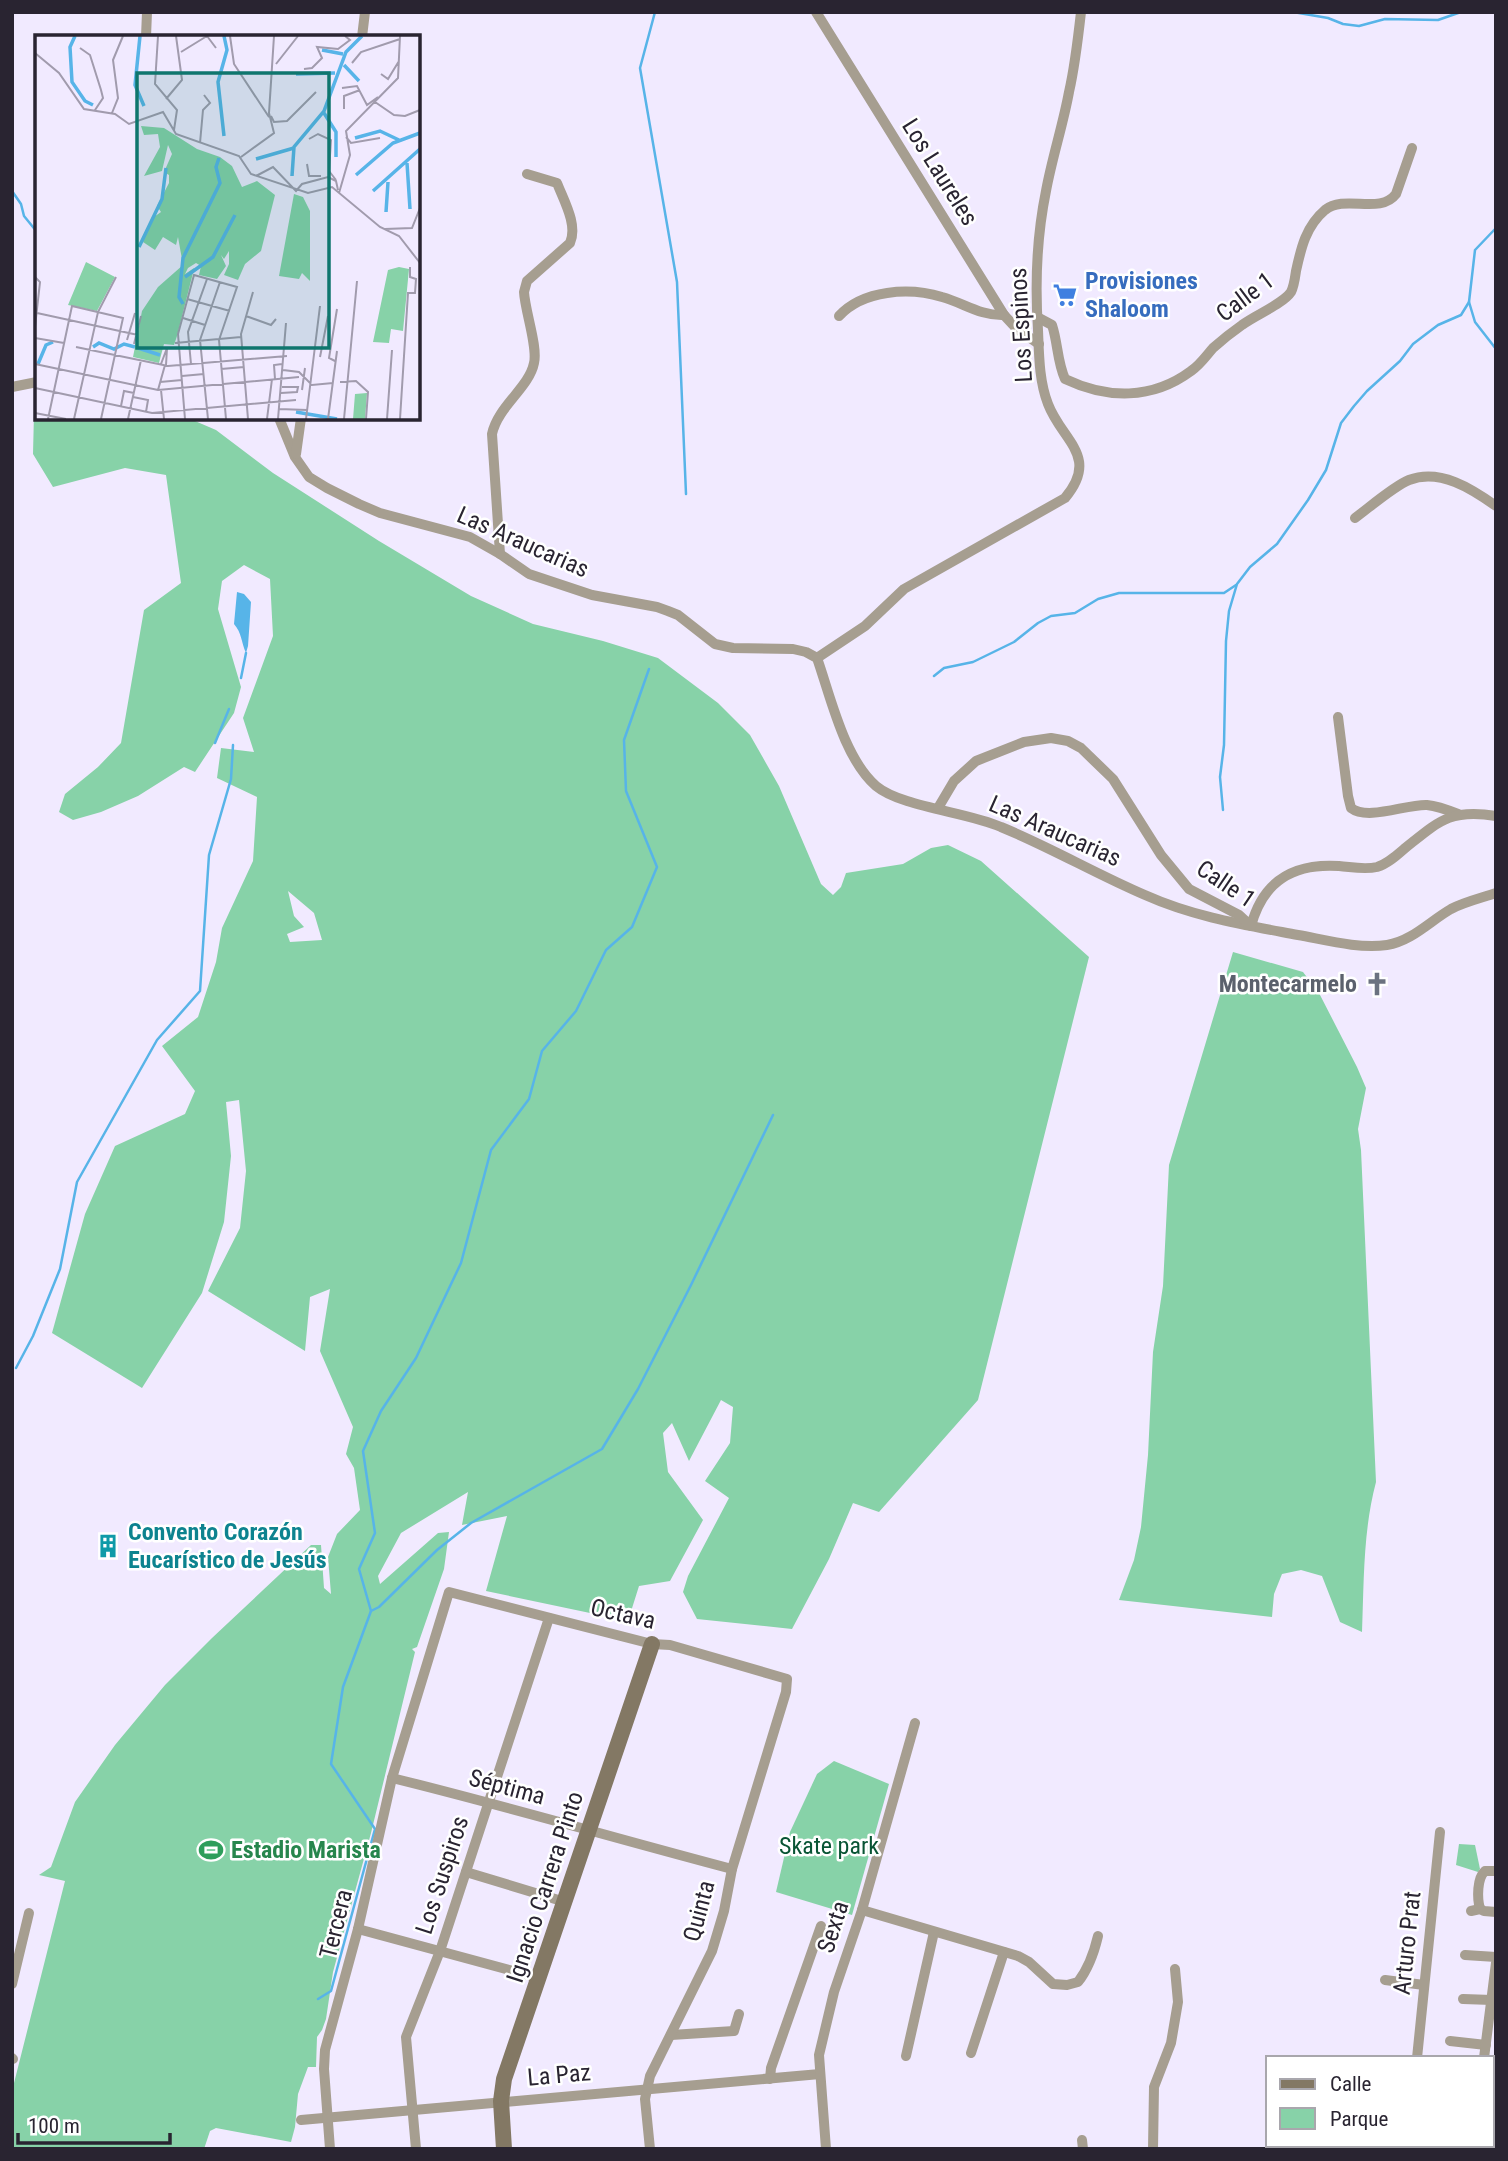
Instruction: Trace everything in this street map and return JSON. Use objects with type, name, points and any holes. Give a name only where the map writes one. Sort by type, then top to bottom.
[{"type":"street","points":[[146,35],[147,12]]},
{"type":"street","points":[[362,35],[365,12]]},
{"type":"street","name":"Los Laureles","points":[[816,12],[1004,315],[1017,329],[1039,344]]},
{"type":"street","name":"Los Espinos","points":[[817,658],[865,626],[904,589],[1065,498],[1075,486],[1079,463],[1075,450],[1048,406],[1043,387],[1037,317],[1038,252],[1045,193],[1070,90],[1081,12]]},
{"type":"street","name":"Calle 1","points":[[1037,317],[1052,325],[1065,379],[1082,387],[1117,395],[1138,394],[1180,379],[1231,333],[1291,292],[1303,240],[1326,209],[1335,205],[1391,200],[1396,194],[1412,148]]},
{"type":"street","points":[[500,554],[492,434],[496,419],[531,372],[535,360],[524,292],[527,281],[570,243],[574,235],[558,183],[527,174]]},
{"type":"street","points":[[839,316],[858,300],[912,292],[939,296],[984,314],[1004,315]]},
{"type":"street","points":[[12,387],[35,382]]},
{"type":"street","name":"Las Araucarias","points":[[280,420],[295,457],[309,477],[359,504],[380,513],[470,537],[529,574],[592,595],[668,611],[678,615],[715,644],[733,648],[793,649],[817,658],[851,755],[864,774],[879,788],[898,798],[1000,826],[1146,896],[1204,917],[1346,944],[1389,945],[1424,929],[1438,916],[1455,907],[1496,893]]},
{"type":"street","points":[[295,457],[301,420]]},
{"type":"street","points":[[1355,518],[1408,480],[1427,476],[1464,486],[1496,506]]},
{"type":"street","points":[[1338,717],[1351,808],[1363,813],[1425,805],[1441,807],[1458,814],[1480,813],[1496,816]]},
{"type":"street","name":"Calle 1","points":[[938,808],[954,781],[976,761],[1024,743],[1051,738],[1068,741],[1081,748],[1113,779],[1161,855],[1189,889],[1239,915],[1251,926],[1256,907],[1267,890],[1280,880],[1314,866],[1362,869],[1378,867],[1444,820],[1458,814]]},
{"type":"street","name":"Octava","points":[[449,1592],[652,1644],[670,1645],[787,1679]]},
{"type":"street","name":"Tercera","points":[[330,2149],[324,2050],[358,1929],[392,1778],[449,1592]]},
{"type":"street","name":"Los Suspiros","points":[[416,2149],[406,2037],[440,1951],[549,1618]]},
{"type":"street","name":"Ignacio Carrera Pinto","points":[[504,2149],[501,2101],[504,2079],[652,1644]]},
{"type":"street","name":"Quinta","points":[[650,2149],[645,2099],[650,2076],[712,1951],[724,1911],[732,1869],[786,1692],[787,1679]]},
{"type":"street","name":"Sexta","points":[[826,2149],[819,2055],[834,1992],[862,1910],[915,1723]]},
{"type":"street","name":"Séptima","points":[[392,1778],[732,1869]]},
{"type":"street","name":"Arturo Prat","points":[[1417,2056],[1440,1832]]},
{"type":"street","points":[[1496,1871],[1485,1871],[1480,1876],[1475,1910],[1496,1912]]},
{"type":"street","points":[[466,1872],[565,1902]]},
{"type":"street","points":[[862,1910],[1018,1955],[1054,1984],[1078,1982],[1095,1952],[1098,1936]]},
{"type":"street","points":[[12,1984],[29,1913]]},
{"type":"street","points":[[770,2079],[771,2068],[821,1926]]},
{"type":"street","points":[[358,1929],[539,1978]]},
{"type":"street","points":[[905,2056],[934,1932]]},
{"type":"street","points":[[971,2053],[1004,1952]]},
{"type":"street","points":[[1465,1955],[1496,1956]]},
{"type":"street","points":[[1484,2056],[1496,1963]]},
{"type":"street","points":[[1153,2149],[1154,2087],[1171,2043],[1178,2002],[1175,1969]]},
{"type":"street","points":[[1385,1980],[1424,1985]]},
{"type":"street","points":[[1463,1999],[1492,2000]]},
{"type":"street","points":[[671,2035],[734,2031],[739,2014]]},
{"type":"street","points":[[1450,2042],[1486,2045]]},
{"type":"street","name":"La Paz","points":[[301,2120],[820,2074]]},
{"type":"green space","points":[[34,413],[35,420],[195,421],[216,430],[273,473],[471,596],[533,624],[658,658],[718,703],[750,735],[779,786],[821,884],[833,895],[841,887],[846,873],[903,864],[931,848],[948,845],[981,861],[1089,957],[978,1400],[879,1512],[853,1503],[829,1559],[792,1629],[697,1619],[683,1592],[688,1576],[729,1498],[705,1481],[730,1443],[733,1407],[721,1400],[689,1461],[672,1423],[663,1433],[668,1472],[703,1520],[670,1581],[639,1586],[628,1621],[486,1591],[507,1516],[462,1525],[468,1492],[401,1533],[378,1576],[380,1584],[438,1533],[449,1532],[444,1569],[417,1647],[412,1649],[415,1652],[371,1833],[333,1972],[326,2019],[317,2037],[316,2067],[308,2067],[298,2094],[291,2142],[216,2128],[210,2131],[204,2149],[12,2149],[12,2091],[65,1881],[39,1875],[51,1867],[75,1802],[115,1745],[165,1685],[311,1545],[321,1545],[324,1588],[331,1594],[328,1557],[337,1534],[360,1510],[354,1468],[346,1454],[353,1427],[320,1351],[330,1289],[310,1297],[305,1351],[208,1291],[240,1228],[246,1171],[239,1100],[226,1102],[231,1156],[224,1222],[202,1293],[142,1388],[52,1333],[85,1214],[115,1146],[185,1114],[195,1091],[162,1046],[198,1017],[216,962],[222,928],[253,861],[257,797],[217,778],[221,748],[254,752],[243,718],[273,636],[270,579],[244,565],[222,581],[218,609],[241,687],[234,713],[195,772],[184,767],[138,796],[101,812],[73,820],[59,812],[65,794],[98,767],[121,743],[144,610],[181,583],[166,475],[125,468],[53,487],[33,454]],"holes":[[[288,891],[314,913],[322,940],[290,942],[287,934],[304,927],[294,916]]]},
{"type":"green space","points":[[1233,952],[1303,972],[1319,993],[1366,1088],[1358,1129],[1376,1482],[1366,1538],[1362,1632],[1340,1622],[1322,1576],[1301,1570],[1282,1574],[1274,1594],[1272,1617],[1119,1600],[1134,1560],[1141,1527],[1153,1352],[1163,1286],[1169,1165]]},
{"type":"green space","name":"Skate park","points":[[834,1761],[889,1784],[852,1915],[776,1892],[790,1832],[817,1774]]},
{"type":"green space","points":[[1459,1844],[1475,1845],[1480,1869],[1478,1872],[1456,1865]]},
{"type":"water","points":[[237,592],[244,594],[251,602],[246,653],[234,624]]},
{"type":"waterway","points":[[655,12],[640,68],[677,282],[686,494]]},
{"type":"waterway","points":[[1293,12],[1359,26],[1385,19],[1438,20],[1461,12]]},
{"type":"waterway","points":[[12,191],[21,204],[24,216],[35,230]]},
{"type":"waterway","points":[[1223,810],[1220,777],[1224,745],[1226,641],[1229,611],[1237,584],[1250,567],[1277,544],[1308,500],[1326,470],[1341,423],[1354,406],[1400,361],[1413,344],[1438,325],[1461,315],[1469,302],[1475,250],[1496,228]]},
{"type":"waterway","points":[[1469,302],[1475,322],[1496,349]]},
{"type":"waterway","points":[[934,676],[944,668],[973,662],[1014,642],[1051,616],[1075,613],[1098,599],[1119,593],[1224,593],[1236,585]]},
{"type":"waterway","points":[[241,678],[246,653]]},
{"type":"waterway","points":[[318,1999],[331,1991],[375,1829],[331,1764],[343,1687],[371,1611],[359,1569],[375,1533],[363,1451],[381,1411],[416,1358],[461,1263],[491,1150],[529,1099],[542,1051],[576,1011],[606,950],[632,927],[657,867],[626,791],[624,740],[649,669]]},
{"type":"waterway","points":[[215,743],[229,709]]},
{"type":"waterway","points":[[16,1368],[33,1336],[60,1269],[77,1182],[157,1040],[200,991],[209,855],[231,779],[233,745]]},
{"type":"waterway","points":[[371,1611],[379,1607],[437,1550],[471,1523],[602,1449],[638,1389],[773,1115]]},
{"type":"place","name":"Provisiones Shaloom","points":[[1065,295]]},
{"type":"place","name":"Montecarmelo","points":[[1377,984]]},
{"type":"place","name":"Convento Corazón Eucarístico de Jesús","points":[[108,1546]]},
{"type":"place","name":"Estadio Marista","points":[[211,1850]]}]
